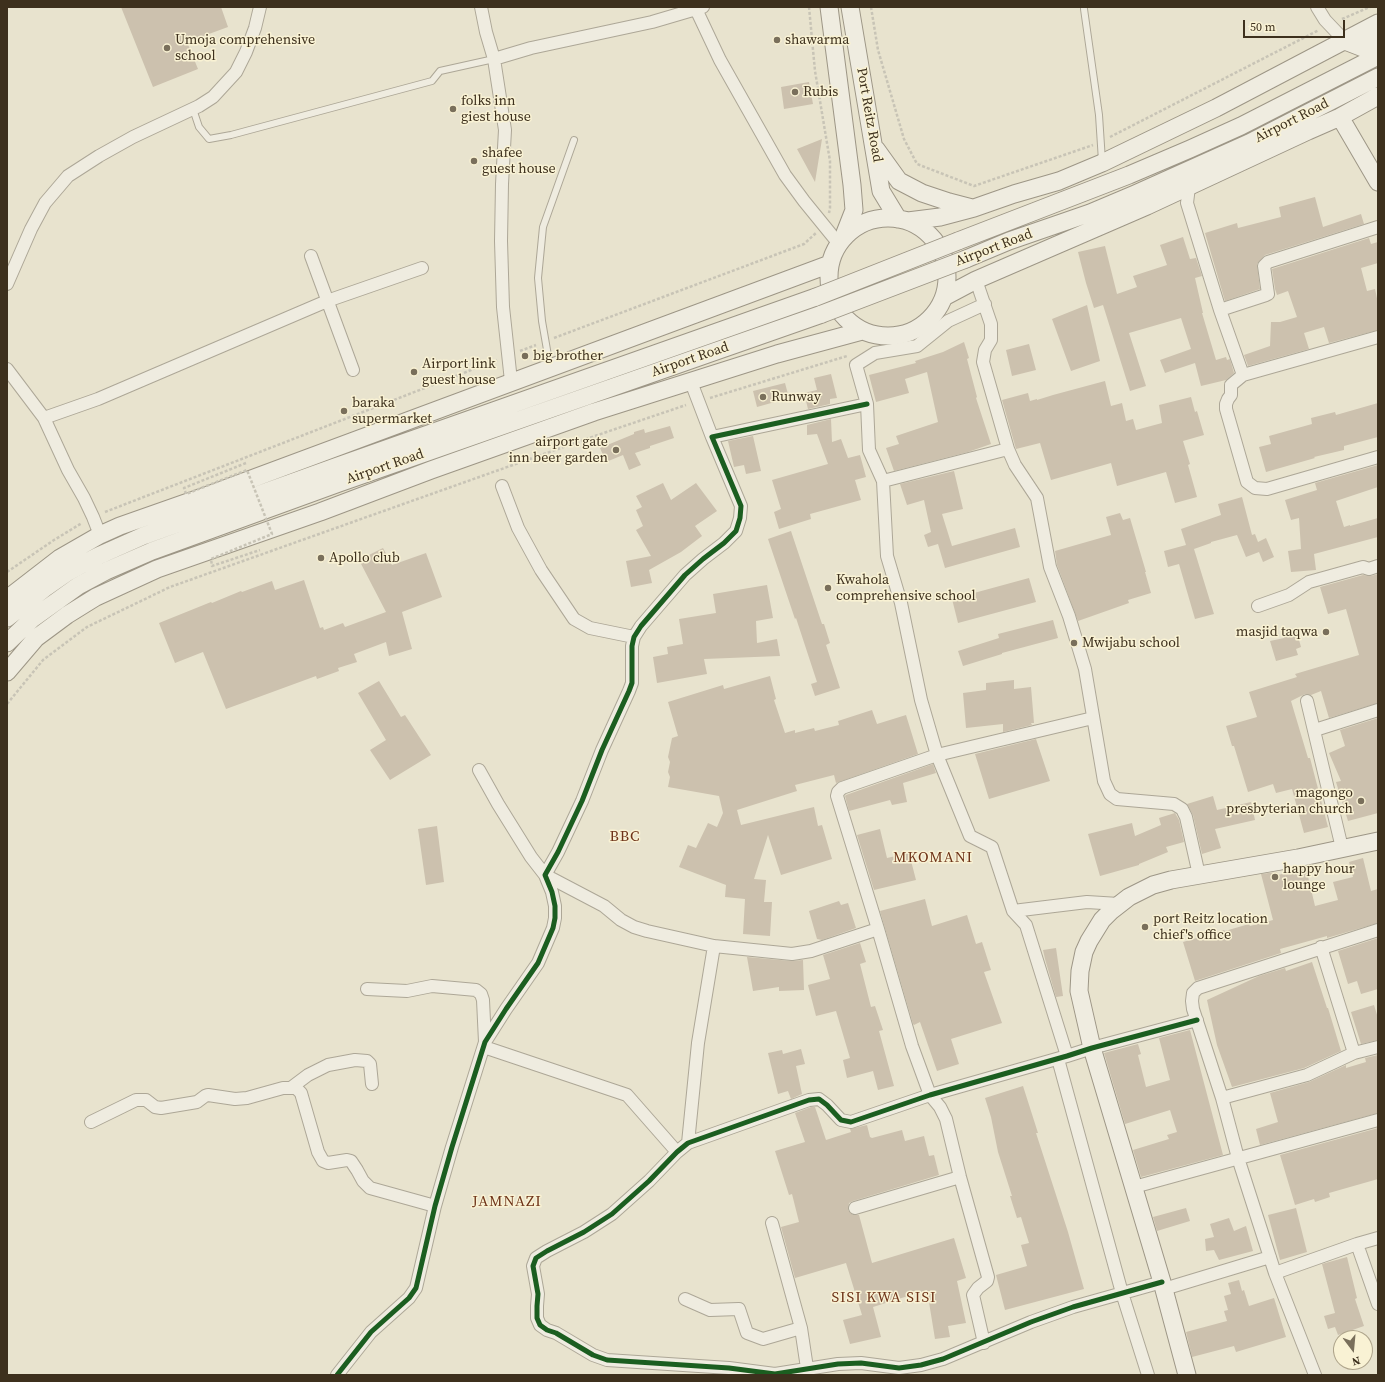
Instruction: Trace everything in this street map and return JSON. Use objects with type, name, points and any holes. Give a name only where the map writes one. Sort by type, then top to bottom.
[{"type":"main road","points":[[829,7],[854,210],[830,264],[829,284],[834,303],[846,319],[862,330],[877,335],[887,336],[908,333],[917,329],[930,319],[944,297],[947,272],[944,256],[940,247],[926,231],[903,220]]},
{"type":"main road","name":"Port Reitz Road","points":[[850,7],[881,191],[903,220]]},
{"type":"main road","points":[[840,242],[861,224],[873,220],[885,218],[903,220],[940,217],[974,208],[1014,194],[1059,181],[1102,163],[1216,108],[1378,23]]},
{"type":"main road","points":[[1345,40],[1363,48],[1378,40]]},
{"type":"main road","name":"Airport Road","points":[[7,618],[44,588],[68,572],[98,556],[143,536],[816,297],[1129,175],[1240,126],[1378,56]]},
{"type":"main road","name":"Airport Road","points":[[7,643],[32,619],[78,586],[106,571],[152,551],[822,314],[1009,241],[1090,213],[1249,143],[1378,77]]},
{"type":"main road","points":[[944,297],[976,280],[1189,187],[1340,116],[1378,96]]},
{"type":"main road","points":[[1340,116],[1378,182]]},
{"type":"main road","points":[[874,147],[899,181],[922,193],[974,208]]},
{"type":"main road","points":[[7,599],[60,558],[100,535],[156,512],[211,494],[511,381],[830,264]]},
{"type":"main road","points":[[7,672],[36,638],[67,616],[96,597],[157,569],[320,512],[594,412],[777,354],[862,330]]},
{"type":"main road","points":[[1187,1375],[1163,1286],[1092,1048],[1079,991],[1082,960],[1089,941],[1102,920],[1119,904],[1139,891],[1153,885],[1171,880],[1298,858],[1378,842]]},
{"type":"street","points":[[7,284],[31,229],[45,202],[68,176],[99,156],[193,109],[213,96],[236,72],[246,52],[255,28],[260,7]]},
{"type":"street","points":[[481,7],[486,32],[494,58],[504,130],[501,241],[503,306],[511,381]]},
{"type":"street","points":[[1317,7],[1329,24],[1345,40]]},
{"type":"street","points":[[494,58],[531,48],[652,22],[698,8],[720,60],[782,169],[804,200],[840,242]]},
{"type":"street","points":[[1189,187],[1187,203],[1220,310],[1243,375]]},
{"type":"street","points":[[1220,310],[1268,294],[1264,266],[1268,262],[1378,227]]},
{"type":"street","points":[[311,256],[353,370]]},
{"type":"street","points":[[44,418],[98,399],[327,301],[422,268]]},
{"type":"street","points":[[976,280],[991,324],[991,340],[985,350],[983,362],[1008,449],[1015,465],[1037,498],[1050,567],[1069,616],[1085,669],[1104,781],[1110,794],[1117,799],[1126,801],[1152,801],[1174,804],[1182,809],[1186,817],[1199,875]]},
{"type":"street","points":[[984,304],[948,321],[917,346],[875,353],[856,365],[867,404],[869,450],[883,481],[887,556],[901,603],[921,700],[937,755],[970,836],[992,847],[1013,911],[1026,925],[1062,1058],[1122,1293],[1148,1375]]},
{"type":"street","points":[[1378,338],[1243,375],[1231,385],[1231,395],[1228,399],[1226,409],[1247,482],[1251,486],[1261,490],[1378,457]]},
{"type":"street","points":[[7,369],[44,418],[68,470],[88,504],[100,535]]},
{"type":"street","points":[[546,875],[582,801],[602,750],[632,683],[632,646],[634,637],[641,626],[685,575],[724,543],[736,531],[740,518],[741,506],[691,382]]},
{"type":"street","points":[[712,437],[867,404]]},
{"type":"street","points":[[883,481],[1008,449]]},
{"type":"street","points":[[502,486],[518,528],[541,570],[574,619],[590,628],[634,637]]},
{"type":"street","points":[[1258,606],[1289,595],[1309,582],[1363,567],[1369,569],[1378,566]]},
{"type":"street","points":[[1307,701],[1342,848]]},
{"type":"street","points":[[1315,730],[1378,710]]},
{"type":"street","points":[[984,1342],[974,1295],[978,1288],[987,1281],[988,1277],[960,1177],[946,1119],[940,1107],[930,1096],[912,1046],[837,796],[838,792],[842,788],[937,755],[1093,718]]},
{"type":"street","points":[[337,1375],[371,1332],[409,1298],[416,1288],[435,1206],[452,1147],[485,1045],[506,1009],[538,963],[553,928],[555,906],[546,875],[527,850],[498,804],[479,770]]},
{"type":"street","points":[[546,875],[604,906],[621,920],[634,927],[714,946],[792,954],[811,951],[878,929]]},
{"type":"street","points":[[1013,911],[1087,902],[1119,904]]},
{"type":"street","points":[[1314,1375],[1270,1257],[1238,1158],[1222,1098],[1197,1020],[1192,1001],[1193,993],[1198,988],[1321,947],[1378,930]]},
{"type":"street","points":[[688,1143],[698,1043],[714,946]]},
{"type":"street","points":[[1321,947],[1354,1053]]},
{"type":"street","points":[[367,989],[407,991],[432,986],[476,990],[481,994],[483,1000],[485,1045]]},
{"type":"street","points":[[1197,1020],[1092,1048],[930,1096],[851,1122],[841,1120],[820,1099],[809,1100],[688,1143],[612,1214],[584,1232],[536,1258],[533,1266],[538,1294],[537,1318],[540,1325],[547,1330],[562,1336],[593,1355],[607,1360],[729,1368],[775,1375],[807,1368],[838,1364],[861,1364],[899,1368],[909,1371],[921,1365],[943,1359],[1030,1322],[1073,1307],[1122,1293],[1163,1286],[1270,1257]]},
{"type":"street","points":[[485,1045],[627,1095],[677,1152]]},
{"type":"street","points":[[1222,1098],[1307,1075],[1354,1053],[1378,1048]]},
{"type":"street","points":[[91,1122],[136,1100],[146,1100],[155,1107],[160,1108],[197,1102],[208,1095],[235,1099],[247,1098],[292,1087],[308,1074],[328,1065],[355,1060],[367,1061],[370,1064],[372,1084]]},
{"type":"street","points":[[292,1087],[296,1088],[301,1093],[318,1152],[324,1161],[328,1163],[347,1160],[351,1161],[370,1188],[435,1206]]},
{"type":"street","points":[[1134,1187],[1378,1120]]},
{"type":"street","points":[[854,1208],[960,1177]]},
{"type":"street","points":[[772,1223],[801,1328],[807,1368]]},
{"type":"street","points":[[1276,1273],[1378,1238]]},
{"type":"street","points":[[1357,1244],[1378,1304]]},
{"type":"street","points":[[685,1299],[710,1310],[739,1309],[747,1333],[763,1339],[801,1328]]},
{"type":"lane","points":[[1084,10],[1099,115],[1102,163]]},
{"type":"lane","points":[[193,109],[199,127],[209,139],[231,136],[432,81],[440,71],[494,58]]},
{"type":"lane","points":[[550,367],[542,321],[538,278],[544,227],[574,140]]},
{"type":"path","points":[[871,7],[878,50],[904,139],[917,164],[974,186],[1101,142],[1329,24],[1370,7]]},
{"type":"path","points":[[246,463],[184,488],[186,494],[247,470],[272,534],[211,559],[212,566],[260,550]]},
{"type":"building","points":[[121,7],[221,7],[228,27],[187,42],[198,69],[153,87]]},
{"type":"building","points":[[809,82],[813,104],[784,109],[781,87]]},
{"type":"building","points":[[822,139],[815,182],[797,149]]},
{"type":"building","points":[[1315,197],[1323,227],[1361,214],[1364,224],[1265,255],[1257,264],[1260,289],[1225,301],[1205,233],[1237,223],[1238,228],[1281,217],[1279,207]]},
{"type":"building","points":[[1183,237],[1190,259],[1196,258],[1202,276],[1195,278],[1202,313],[1216,360],[1226,357],[1227,360],[1230,359],[1234,373],[1226,380],[1201,386],[1195,363],[1165,373],[1160,360],[1191,349],[1181,318],[1129,333],[1146,386],[1130,391],[1103,305],[1094,308],[1078,252],[1105,246],[1117,294],[1137,287],[1133,276],[1167,265],[1160,245]]},
{"type":"building","points":[[1369,238],[1371,244],[1378,242],[1378,263],[1361,268],[1367,291],[1375,289],[1378,303],[1378,330],[1329,343],[1324,327],[1304,333],[1309,349],[1248,366],[1244,355],[1270,346],[1271,322],[1280,322],[1297,317],[1288,291],[1277,295],[1272,269]]},
{"type":"building","points":[[1087,305],[1100,361],[1071,371],[1052,319]]},
{"type":"building","points":[[964,342],[969,358],[967,359],[976,398],[991,444],[968,452],[894,471],[886,448],[899,444],[896,436],[938,422],[927,372],[905,379],[909,393],[876,402],[869,375],[916,363],[915,361],[943,352]]},
{"type":"building","points":[[1029,344],[1036,370],[1012,376],[1006,350]]},
{"type":"building","points":[[831,374],[837,398],[830,399],[830,404],[808,409],[804,393],[817,390],[814,378]]},
{"type":"building","points":[[1105,381],[1111,406],[1122,403],[1126,421],[1133,419],[1136,430],[1162,423],[1159,405],[1191,397],[1204,435],[1183,441],[1190,464],[1188,465],[1197,497],[1175,503],[1166,472],[1117,486],[1111,463],[1051,480],[1040,443],[1016,449],[1002,400],[1028,393],[1030,401],[1037,400]]},
{"type":"building","points":[[785,383],[789,398],[757,407],[753,391]]},
{"type":"building","points":[[1378,403],[1378,437],[1344,446],[1344,450],[1314,457],[1315,458],[1266,472],[1259,447],[1271,444],[1269,436],[1312,424],[1311,418],[1335,412],[1336,415]]},
{"type":"building","points":[[831,419],[832,442],[841,439],[848,458],[860,455],[866,477],[855,480],[861,500],[810,514],[811,519],[779,529],[774,512],[781,509],[772,480],[828,464],[817,434],[807,435],[807,425]]},
{"type":"building","points":[[670,426],[674,438],[635,453],[641,465],[629,470],[623,455],[606,462],[600,448],[634,434],[634,432],[644,429],[645,433]]},
{"type":"building","points":[[753,436],[761,471],[746,474],[744,465],[734,467],[728,441]]},
{"type":"building","points":[[1378,465],[1378,487],[1336,501],[1344,527],[1378,518],[1378,537],[1314,554],[1316,570],[1291,572],[1288,551],[1301,549],[1299,518],[1291,520],[1285,500],[1317,490],[1315,483]]},
{"type":"building","points":[[954,471],[963,509],[942,514],[952,546],[1015,528],[1020,547],[945,568],[938,544],[928,547],[924,535],[931,532],[924,500],[907,505],[900,484]]},
{"type":"building","points":[[663,483],[671,500],[696,483],[717,511],[695,526],[702,536],[681,552],[649,570],[652,583],[631,587],[626,561],[651,556],[636,530],[643,526],[636,510],[642,507],[636,496]]},
{"type":"building","points":[[1242,497],[1252,535],[1255,534],[1258,542],[1266,538],[1274,557],[1263,562],[1259,552],[1246,557],[1237,535],[1211,542],[1194,549],[1214,614],[1195,619],[1179,564],[1168,567],[1164,551],[1186,545],[1181,529],[1221,515],[1218,504]]},
{"type":"building","points":[[1120,513],[1123,520],[1130,518],[1151,593],[1128,600],[1129,603],[1078,621],[1057,565],[1055,551],[1111,535],[1106,517]]},
{"type":"building","points":[[791,531],[822,624],[824,624],[830,643],[826,645],[840,688],[815,696],[811,684],[817,682],[768,539]]},
{"type":"building","points":[[383,548],[392,565],[426,553],[442,597],[402,612],[412,649],[389,656],[386,642],[354,654],[357,662],[338,668],[339,671],[317,679],[316,676],[226,709],[203,652],[175,663],[159,623],[211,602],[212,603],[241,591],[242,592],[272,581],[275,590],[304,580],[320,628],[323,627],[324,630],[343,623],[345,627],[386,612],[359,560]]},
{"type":"building","points":[[1378,574],[1378,703],[1329,718],[1321,691],[1311,695],[1305,694],[1291,701],[1308,758],[1310,758],[1328,827],[1304,833],[1292,789],[1276,793],[1273,784],[1248,792],[1234,746],[1232,746],[1226,726],[1257,717],[1249,692],[1297,677],[1295,674],[1359,655],[1346,609],[1328,614],[1320,587],[1363,575],[1371,576]]},
{"type":"building","points":[[1029,578],[1036,602],[958,623],[952,599]]},
{"type":"building","points":[[767,585],[773,618],[756,621],[757,643],[777,639],[780,656],[704,659],[707,674],[657,683],[653,657],[668,654],[667,647],[683,644],[679,619],[716,613],[713,594]]},
{"type":"building","points":[[1053,620],[1058,638],[1002,653],[963,666],[958,651],[999,638],[998,634]]},
{"type":"building","points":[[1296,629],[1301,647],[1296,649],[1298,655],[1276,661],[1270,641],[1284,638],[1283,633]]},
{"type":"building","points":[[770,676],[776,699],[774,700],[785,733],[795,730],[795,733],[814,728],[815,731],[839,725],[838,721],[872,710],[877,724],[906,715],[918,754],[836,783],[834,775],[795,785],[797,791],[737,810],[741,825],[814,807],[818,826],[822,825],[832,859],[781,875],[768,835],[754,879],[766,880],[764,902],[772,902],[770,936],[743,934],[745,899],[725,897],[726,885],[679,867],[688,845],[696,848],[708,823],[717,827],[723,813],[719,796],[668,787],[670,762],[668,757],[672,738],[678,736],[668,702],[723,685],[724,689]]},
{"type":"building","points":[[1014,680],[1014,689],[1031,687],[1034,723],[1031,723],[1032,725],[1003,732],[1003,724],[966,728],[963,693],[986,690],[986,683]]},
{"type":"building","points":[[379,681],[401,717],[405,715],[431,755],[390,780],[370,750],[386,740],[358,693]]},
{"type":"building","points":[[1378,718],[1378,813],[1348,821],[1336,782],[1341,781],[1329,753],[1345,746],[1340,730]]},
{"type":"building","points":[[1036,739],[1050,781],[989,799],[975,754]]},
{"type":"building","points":[[933,764],[936,773],[903,783],[907,802],[892,805],[890,800],[849,811],[846,795]]},
{"type":"building","points":[[1213,796],[1217,810],[1251,802],[1255,820],[1215,829],[1221,848],[1202,854],[1193,815],[1187,804]]},
{"type":"building","points":[[1175,813],[1179,820],[1184,842],[1166,847],[1168,852],[1139,865],[1100,876],[1088,834],[1132,823],[1135,836],[1161,825],[1159,818]]},
{"type":"building","points":[[437,826],[444,882],[426,885],[418,829]]},
{"type":"building","points":[[880,829],[887,858],[909,853],[916,880],[874,890],[857,835]]},
{"type":"building","points":[[1363,858],[1371,891],[1378,889],[1378,923],[1327,938],[1327,936],[1280,949],[1281,953],[1195,981],[1183,942],[1224,930],[1225,931],[1249,924],[1250,926],[1273,920],[1261,874],[1277,872],[1278,875],[1306,868],[1315,906],[1338,900],[1333,882],[1353,877],[1349,862]]},
{"type":"building","points":[[925,899],[932,926],[967,915],[976,944],[982,942],[991,970],[984,972],[1002,1023],[951,1039],[959,1064],[937,1071],[920,1022],[914,1025],[913,1024],[880,911]]},
{"type":"building","points":[[839,901],[841,905],[848,903],[856,928],[822,940],[817,939],[809,911]]},
{"type":"building","points":[[1378,938],[1378,989],[1361,994],[1357,981],[1348,984],[1338,951]]},
{"type":"building","points":[[860,943],[866,962],[860,964],[871,1007],[875,1006],[883,1030],[879,1031],[894,1086],[878,1090],[873,1071],[847,1078],[843,1060],[850,1058],[836,1011],[816,1016],[808,985],[830,979],[823,955]]},
{"type":"building","points":[[1056,948],[1063,996],[1056,997],[1043,950]]},
{"type":"building","points":[[747,957],[791,961],[803,960],[804,990],[779,991],[779,987],[753,991]]},
{"type":"building","points":[[1312,962],[1341,1051],[1304,1068],[1232,1087],[1217,1045],[1207,1000],[1259,976],[1285,968],[1286,971]]},
{"type":"building","points":[[1374,1005],[1378,1018],[1378,1040],[1361,1044],[1351,1012]]},
{"type":"building","points":[[1190,1030],[1223,1155],[1141,1177],[1133,1150],[1169,1139],[1167,1135],[1177,1132],[1170,1110],[1125,1124],[1104,1053],[1138,1044],[1141,1054],[1138,1055],[1146,1087],[1170,1080],[1159,1038]]},
{"type":"building","points":[[801,1049],[805,1064],[796,1066],[802,1094],[791,1099],[788,1091],[778,1094],[768,1053],[782,1050],[783,1054]]},
{"type":"building","points":[[1378,1055],[1378,1113],[1260,1145],[1256,1129],[1278,1122],[1270,1093],[1309,1082],[1346,1065],[1346,1068],[1366,1062],[1365,1058]]},
{"type":"building","points":[[1023,1086],[1084,1289],[1005,1310],[996,1275],[1027,1266],[1021,1245],[1029,1243],[1021,1217],[1017,1218],[1010,1196],[1012,1196],[998,1152],[991,1117],[985,1098]]},
{"type":"building","points":[[815,1107],[826,1140],[851,1132],[850,1129],[867,1125],[870,1137],[872,1138],[902,1130],[905,1141],[924,1136],[929,1156],[934,1155],[939,1175],[853,1201],[849,1203],[848,1210],[853,1215],[859,1215],[872,1263],[954,1238],[966,1278],[957,1281],[966,1323],[948,1326],[950,1337],[935,1339],[927,1290],[873,1307],[881,1337],[850,1344],[843,1320],[862,1315],[846,1263],[795,1278],[781,1227],[799,1222],[792,1194],[789,1195],[775,1151],[805,1142],[795,1113]]},
{"type":"building","points":[[1378,1128],[1378,1179],[1329,1193],[1330,1197],[1315,1202],[1314,1199],[1295,1205],[1280,1155]]},
{"type":"building","points":[[1186,1208],[1190,1221],[1157,1231],[1153,1217]]},
{"type":"building","points":[[1296,1208],[1307,1252],[1280,1260],[1268,1215]]},
{"type":"building","points":[[1229,1218],[1234,1231],[1246,1226],[1253,1251],[1219,1260],[1214,1250],[1206,1251],[1205,1239],[1214,1237],[1210,1224]]},
{"type":"building","points":[[1347,1257],[1357,1298],[1355,1299],[1364,1326],[1352,1330],[1336,1330],[1335,1327],[1328,1329],[1324,1316],[1335,1313],[1322,1264]]},
{"type":"building","points":[[1239,1280],[1249,1306],[1274,1298],[1286,1337],[1236,1352],[1234,1346],[1192,1357],[1186,1332],[1227,1321],[1224,1311],[1228,1310],[1224,1296],[1231,1294],[1228,1283]]},
{"type":"cycle path","points":[[337,1375],[371,1332],[409,1298],[416,1288],[435,1206],[485,1042],[538,963],[553,928],[555,906],[552,892],[545,875],[558,852],[582,801],[602,750],[632,683],[632,646],[634,637],[641,626],[685,575],[724,543],[736,531],[740,518],[741,506],[712,437],[867,404]]},
{"type":"cycle path","points":[[1162,1282],[1073,1307],[1031,1322],[943,1359],[921,1365],[899,1368],[861,1363],[838,1364],[775,1374],[729,1368],[607,1360],[593,1355],[540,1325],[537,1318],[538,1294],[533,1266],[536,1258],[584,1232],[612,1214],[688,1143],[809,1100],[819,1099],[841,1120],[851,1122],[930,1095],[1092,1048],[1197,1020]]},
{"type":"place","name":"shawarma","points":[[777,40]]},
{"type":"place","name":"Umoja comprehensive school","points":[[167,48]]},
{"type":"place","name":"Rubis","points":[[795,92]]},
{"type":"place","name":"folks inn giest house","points":[[453,109]]},
{"type":"place","name":"shafee guest house","points":[[474,161]]},
{"type":"place","name":"big brother","points":[[525,356]]},
{"type":"place","name":"Airport link guest house","points":[[414,372]]},
{"type":"place","name":"Runway","points":[[763,397]]},
{"type":"place","name":"baraka supermarket","points":[[344,411]]},
{"type":"place","name":"airport gate inn beer garden","points":[[616,450]]},
{"type":"place","name":"Apollo club","points":[[321,558]]},
{"type":"place","name":"Kwahola comprehensive school","points":[[828,588]]},
{"type":"place","name":"masjid taqwa","points":[[1326,632]]},
{"type":"place","name":"Mwijabu school","points":[[1074,643]]},
{"type":"place","name":"magongo presbyterian church","points":[[1361,801]]},
{"type":"place","name":"happy hour lounge","points":[[1275,877]]},
{"type":"place","name":"port Reitz location chief's office","points":[[1145,927]]},
{"type":"district","name":"BBC","points":[[625,837]]},
{"type":"district","name":"MKOMANI","points":[[933,858]]},
{"type":"district","name":"JAMNAZI","points":[[507,1202]]},
{"type":"district","name":"SISI KWA SISI","points":[[884,1298]]}]
